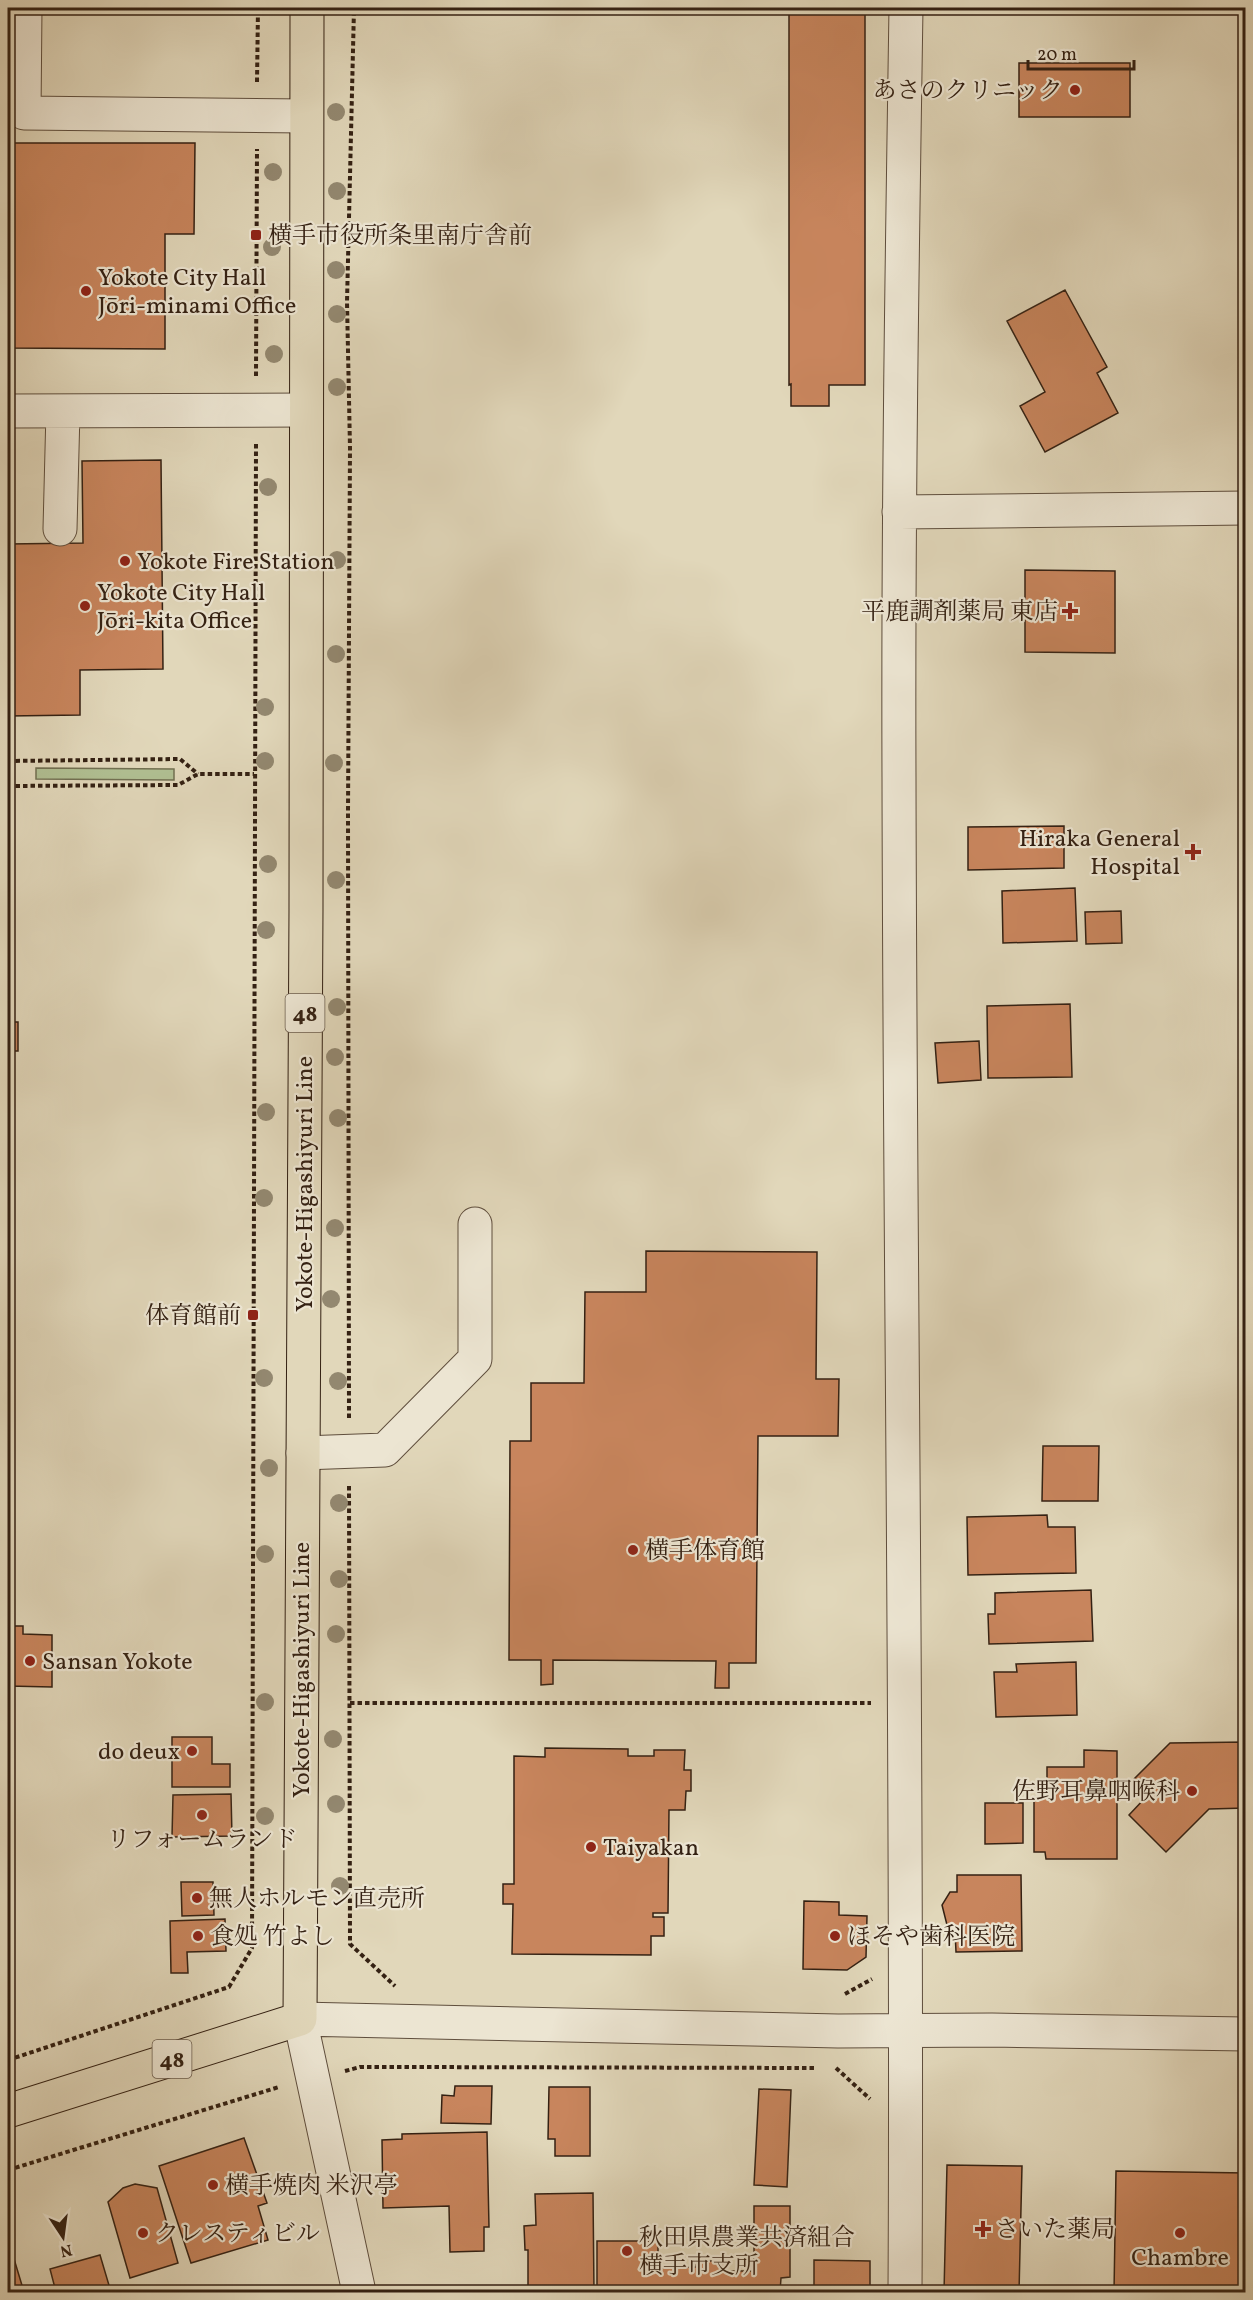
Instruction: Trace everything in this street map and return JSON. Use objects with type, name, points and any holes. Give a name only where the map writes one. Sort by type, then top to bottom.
[{"type":"main road","name":"Yokote-Higashiyuri Line","points":[[300,2019],[307,8]]},
{"type":"main road","name":"48","points":[[8,2111],[300,2019]]},
{"type":"street","points":[[25,8],[24,113],[306,116]]},
{"type":"street","points":[[905,2292],[907,2031],[903,1703],[899,512],[906,8]]},
{"type":"street","points":[[8,411],[306,410]]},
{"type":"street","points":[[60,529],[63,411]]},
{"type":"street","points":[[899,512],[1245,508]]},
{"type":"street","points":[[303,1453],[385,1450],[475,1359],[475,1224]]},
{"type":"street","points":[[359,2292],[300,2019],[907,2031],[1245,2034]]},
{"type":"path","points":[[8,2060],[230,1987],[252,1948],[258,8]]},
{"type":"path","points":[[354,8],[347,302],[350,448],[348,813],[350,1944],[402,1992]]},
{"type":"path","points":[[8,761],[180,759],[198,774]]},
{"type":"path","points":[[8,786],[178,785],[198,774],[254,774]]},
{"type":"path","points":[[350,1703],[903,1703]]},
{"type":"path","points":[[838,1994],[848,1994],[874,1977]]},
{"type":"path","points":[[8,2170],[312,2077],[360,2067],[815,2068]]},
{"type":"path","points":[[827,2068],[839,2068],[877,2106]]},
{"type":"green space","points":[[36,768],[174,769],[174,780],[36,779]]},
{"type":"building","points":[[789,8],[865,8],[865,385],[829,385],[829,406],[791,406],[791,384],[789,385]]},
{"type":"building","name":"あさのクリニック","points":[[1019,63],[1130,63],[1130,117],[1019,117]]},
{"type":"building","name":"Yokote City Hall Jōri-minami Office","points":[[8,143],[195,143],[194,234],[165,234],[165,349],[8,348]]},
{"type":"building","points":[[1065,290],[1107,367],[1097,373],[1118,413],[1045,452],[1020,406],[1045,392],[1007,321]]},
{"type":"building","name":"Yokote City Hall Jōri-kita Office","points":[[161,460],[163,669],[80,670],[80,715],[8,716],[8,544],[83,543],[82,461]]},
{"type":"building","name":"平鹿調剤薬局 東店","points":[[1025,570],[1115,571],[1115,653],[1025,652]]},
{"type":"building","points":[[1064,826],[1064,868],[968,870],[968,827]]},
{"type":"building","points":[[1075,888],[1077,941],[1003,943],[1002,891]]},
{"type":"building","points":[[1121,911],[1122,943],[1086,944],[1085,912]]},
{"type":"building","points":[[1070,1004],[1072,1077],[988,1078],[987,1006]]},
{"type":"building","points":[[8,1022],[18,1022],[18,1051],[8,1051]]},
{"type":"building","points":[[979,1041],[981,1080],[938,1083],[935,1043]]},
{"type":"building","name":"横手体育館","points":[[646,1251],[817,1252],[816,1379],[839,1379],[838,1436],[758,1436],[756,1663],[729,1663],[729,1688],[715,1688],[716,1661],[553,1660],[553,1684],[541,1685],[541,1660],[509,1660],[510,1441],[531,1441],[531,1383],[584,1383],[585,1292],[646,1292]]},
{"type":"building","points":[[1043,1446],[1099,1446],[1098,1501],[1042,1501]]},
{"type":"building","points":[[1047,1515],[1048,1527],[1075,1527],[1076,1573],[968,1575],[967,1517]]},
{"type":"building","points":[[1091,1590],[1093,1641],[989,1644],[988,1614],[995,1614],[995,1593]]},
{"type":"building","name":"Sansan Yokote","points":[[8,1626],[23,1626],[23,1634],[52,1635],[52,1687],[8,1686]]},
{"type":"building","points":[[1076,1662],[1077,1715],[996,1717],[994,1672],[1017,1672],[1016,1664]]},
{"type":"building","name":"do deux","points":[[172,1737],[212,1737],[212,1764],[230,1764],[230,1787],[172,1787]]},
{"type":"building","name":"佐野耳鼻咽喉科","points":[[1246,1742],[1246,1808],[1209,1809],[1166,1852],[1129,1815],[1145,1798],[1130,1783],[1170,1743]]},
{"type":"building","name":"Taiyakan","points":[[545,1748],[628,1749],[628,1756],[654,1756],[654,1750],[685,1750],[684,1770],[691,1770],[691,1791],[686,1791],[685,1810],[669,1810],[668,1913],[653,1913],[653,1917],[664,1917],[664,1936],[651,1936],[651,1955],[512,1954],[513,1904],[503,1904],[503,1884],[514,1884],[514,1756],[545,1757]]},
{"type":"building","points":[[1084,1750],[1117,1751],[1117,1859],[1046,1859],[1045,1852],[1034,1852],[1034,1797],[1047,1797],[1047,1767],[1084,1767]]},
{"type":"building","name":"リフォームランド","points":[[231,1794],[232,1836],[172,1837],[173,1795]]},
{"type":"building","points":[[985,1803],[1023,1803],[1023,1843],[985,1844]]},
{"type":"building","points":[[957,1875],[1021,1875],[1022,1951],[956,1952],[955,1931],[948,1929],[942,1905],[950,1892],[957,1892]]},
{"type":"building","name":"無人ホルモン直売所","points":[[181,1882],[213,1882],[214,1915],[182,1916]]},
{"type":"building","name":"ほそや歯科医院","points":[[804,1901],[839,1902],[839,1915],[867,1916],[866,1957],[847,1970],[803,1969]]},
{"type":"building","name":"食処 竹よし","points":[[225,1919],[226,1951],[187,1952],[188,1973],[171,1973],[170,1921]]},
{"type":"building","points":[[455,2086],[492,2086],[491,2124],[441,2123],[442,2095],[454,2096]]},
{"type":"building","points":[[549,2087],[590,2087],[590,2156],[555,2156],[555,2139],[548,2139]]},
{"type":"building","points":[[759,2089],[791,2090],[787,2187],[754,2185]]},
{"type":"building","points":[[487,2132],[489,2227],[484,2227],[484,2251],[450,2252],[449,2206],[383,2208],[382,2140],[402,2139],[402,2134]]},
{"type":"building","name":"横手焼肉 米沢亭","points":[[244,2138],[267,2203],[258,2206],[268,2240],[191,2263],[159,2166]]},
{"type":"building","name":"さいた薬局","points":[[947,2165],[1022,2166],[1019,2292],[944,2292]]},
{"type":"building","name":"Chambre","points":[[1116,2171],[1246,2173],[1246,2292],[1114,2292]]},
{"type":"building","name":"クレスティビル","points":[[135,2184],[157,2188],[178,2263],[130,2278],[108,2202],[123,2188]]},
{"type":"building","points":[[593,2193],[594,2292],[528,2292],[528,2250],[525,2250],[524,2226],[536,2225],[535,2194]]},
{"type":"building","name":"秋田県農業共済組合 横手市支所","points":[[754,2206],[790,2206],[790,2277],[781,2278],[780,2292],[597,2292],[597,2241],[658,2241],[658,2268],[696,2267],[697,2261],[725,2261],[726,2271],[754,2271]]},
{"type":"building","points":[[8,2239],[24,2292],[8,2292]]},
{"type":"building","points":[[100,2255],[111,2292],[56,2292],[50,2269]]},
{"type":"building","points":[[814,2260],[870,2261],[870,2292],[814,2292]]},
{"type":"place","name":"あさのクリニック","points":[[1075,90]]},
{"type":"place","name":"横手市役所条里南庁舎前","points":[[256,235]]},
{"type":"place","name":"Yokote City Hall Jōri-minami Office","points":[[86,291]]},
{"type":"place","name":"Yokote Fire Station","points":[[125,561]]},
{"type":"place","name":"Yokote City Hall Jōri-kita Office","points":[[85,606]]},
{"type":"place","name":"平鹿調剤薬局 東店","points":[[1070,611]]},
{"type":"place","name":"Hiraka General Hospital","points":[[1193,852]]},
{"type":"place","name":"体育館前","points":[[253,1315]]},
{"type":"place","name":"横手体育館","points":[[633,1550]]},
{"type":"place","name":"Sansan Yokote","points":[[30,1661]]},
{"type":"place","name":"do deux","points":[[192,1751]]},
{"type":"place","name":"佐野耳鼻咽喉科","points":[[1192,1791]]},
{"type":"place","name":"リフォームランド","points":[[202,1815]]},
{"type":"place","name":"Taiyakan","points":[[591,1847]]},
{"type":"place","name":"無人ホルモン直売所","points":[[197,1898]]},
{"type":"place","name":"食処 竹よし","points":[[198,1936]]},
{"type":"place","name":"ほそや歯科医院","points":[[835,1936]]},
{"type":"place","name":"横手焼肉 米沢亭","points":[[213,2185]]},
{"type":"place","name":"さいた薬局","points":[[983,2229]]},
{"type":"place","name":"クレスティビル","points":[[143,2233]]},
{"type":"place","name":"Chambre","points":[[1180,2233]]},
{"type":"place","name":"秋田県農業共済組合 横手市支所","points":[[627,2251]]}]
